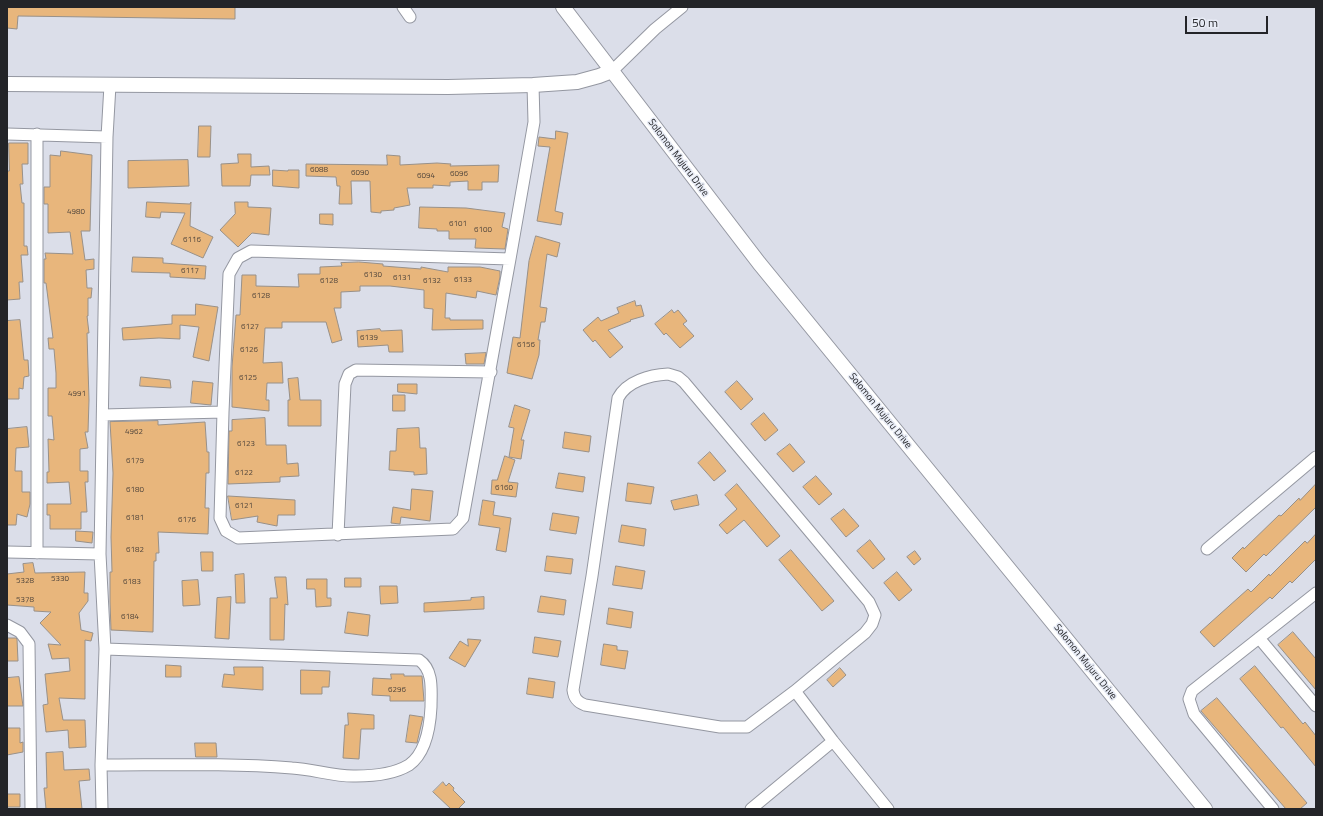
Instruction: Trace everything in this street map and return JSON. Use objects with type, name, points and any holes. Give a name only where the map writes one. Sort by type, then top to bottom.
[{"type":"street","points":[[403,7],[410,17]]},
{"type":"street","name":"Solomon Mujuru Drive","points":[[563,7],[759,263],[1205,809]]},
{"type":"street","points":[[7,84],[441,87],[533,85],[577,82],[612,71],[655,29],[682,7]]},
{"type":"street","points":[[102,809],[101,765],[105,649],[100,554],[107,137],[110,85]]},
{"type":"street","points":[[510,260],[251,251],[238,258],[229,274],[220,518],[226,531],[238,538],[453,529],[463,518],[491,372],[534,122],[533,85]]},
{"type":"street","points":[[7,134],[107,137]]},
{"type":"street","points":[[37,134],[37,552]]},
{"type":"street","points":[[338,534],[345,384],[349,374],[356,370],[491,372]]},
{"type":"street","points":[[668,374],[678,377],[684,382],[873,608],[875,615],[869,628],[795,691],[758,721],[747,727],[738,728],[585,705],[580,703],[574,696],[573,690],[592,576],[617,404],[621,392],[630,384],[658,375],[668,374]]},
{"type":"street","points":[[103,415],[223,412]]},
{"type":"street","points":[[1207,549],[1316,457]]},
{"type":"street","points":[[7,552],[100,554]]},
{"type":"street","points":[[1273,809],[1194,714],[1189,699],[1192,691],[1316,592]]},
{"type":"street","points":[[7,625],[20,632],[29,644],[31,809]]},
{"type":"street","points":[[1259,638],[1316,706]]},
{"type":"street","points":[[101,765],[293,768],[354,776],[386,773],[408,766],[417,757],[425,742],[431,709],[429,672],[424,663],[419,660],[105,649]]},
{"type":"street","points":[[795,691],[888,809]]},
{"type":"street","points":[[751,809],[833,741]]},
{"type":"building","points":[[7,7],[235,7],[235,19],[18,16],[17,29],[7,28]]},
{"type":"building","points":[[199,126],[211,126],[210,157],[198,157]]},
{"type":"building","points":[[556,131],[568,133],[555,211],[563,213],[561,225],[537,221],[550,147],[538,146],[539,137],[555,139]]},
{"type":"building","points":[[9,143],[28,143],[28,164],[22,164],[23,184],[20,184],[22,203],[24,203],[24,246],[27,246],[28,255],[21,255],[23,282],[19,282],[20,299],[7,300],[7,171],[9,171]]},
{"type":"building","points":[[61,151],[92,155],[90,231],[81,231],[85,260],[94,259],[94,269],[86,270],[87,288],[92,288],[91,298],[88,298],[87,316],[89,333],[87,333],[89,400],[88,432],[85,432],[88,448],[80,449],[80,471],[88,471],[88,482],[85,482],[87,512],[81,512],[81,529],[50,529],[50,515],[47,515],[47,504],[71,504],[69,482],[47,483],[47,472],[49,472],[48,439],[54,440],[52,416],[48,416],[48,388],[56,388],[56,373],[54,349],[49,349],[48,338],[53,338],[46,283],[44,283],[44,259],[46,259],[45,253],[73,254],[70,232],[48,233],[48,204],[44,204],[44,187],[50,187],[50,155],[60,156]]},
{"type":"building","points":[[238,154],[251,154],[251,167],[269,166],[270,175],[251,175],[250,186],[222,186],[221,164],[238,163]]},
{"type":"building","points":[[387,155],[400,156],[400,165],[437,163],[451,164],[450,166],[499,165],[498,182],[482,182],[482,190],[468,190],[468,181],[450,182],[450,186],[433,185],[433,188],[407,188],[410,205],[394,208],[394,210],[381,211],[381,213],[371,212],[370,181],[351,181],[352,204],[339,204],[340,186],[337,186],[336,177],[306,176],[306,164],[387,165]]},
{"type":"building","points":[[188,160],[189,186],[128,188],[128,161]]},
{"type":"building","points":[[273,170],[299,170],[299,188],[273,186]]},
{"type":"building","points":[[147,202],[190,204],[191,202],[190,226],[213,237],[203,258],[171,244],[185,213],[161,212],[160,218],[146,217]]},
{"type":"building","points":[[235,202],[248,202],[248,207],[271,208],[269,235],[252,233],[238,247],[220,230],[235,214]]},
{"type":"building","points":[[420,207],[466,208],[505,213],[502,227],[508,229],[505,249],[475,248],[476,239],[449,239],[449,231],[419,228]]},
{"type":"building","points":[[320,214],[333,214],[333,225],[320,224]]},
{"type":"building","points":[[536,236],[560,243],[557,257],[547,254],[540,307],[547,308],[545,322],[541,322],[538,340],[540,340],[539,355],[532,379],[507,373],[513,337],[520,338],[529,261]]},
{"type":"building","points":[[133,257],[163,258],[163,263],[206,266],[205,279],[170,277],[170,273],[132,272]]},
{"type":"building","points":[[359,262],[383,264],[383,266],[421,269],[421,267],[448,272],[448,267],[480,267],[500,271],[500,277],[496,295],[477,291],[476,298],[446,293],[445,318],[450,318],[450,320],[483,320],[483,329],[432,330],[433,309],[424,308],[424,290],[390,286],[360,286],[360,291],[341,292],[341,308],[334,308],[342,340],[332,343],[326,322],[282,322],[282,328],[265,328],[263,363],[282,362],[283,383],[267,383],[266,400],[269,400],[269,411],[232,407],[232,367],[236,315],[240,315],[242,275],[256,275],[256,286],[299,287],[298,274],[320,274],[320,267],[342,266],[341,263]]},
{"type":"building","points":[[635,301],[636,306],[641,305],[644,316],[630,320],[631,321],[608,330],[623,347],[610,358],[595,340],[593,342],[583,330],[598,317],[601,321],[619,313],[617,308]]},
{"type":"building","points":[[196,304],[218,307],[209,361],[193,357],[199,327],[180,325],[180,339],[159,338],[123,340],[122,328],[172,324],[172,315],[195,315]]},
{"type":"building","points":[[672,310],[674,313],[678,310],[687,321],[683,324],[694,336],[680,348],[666,333],[664,335],[655,324]]},
{"type":"building","points":[[20,320],[24,360],[28,360],[29,376],[24,377],[23,389],[19,388],[19,399],[7,399],[7,321]]},
{"type":"building","points":[[380,329],[381,331],[402,330],[403,352],[389,352],[388,345],[358,347],[357,331]]},
{"type":"building","points":[[486,353],[484,364],[466,364],[465,354]]},
{"type":"building","points":[[141,377],[170,380],[171,388],[140,386]]},
{"type":"building","points":[[298,378],[300,400],[321,400],[321,426],[288,426],[288,400],[290,400],[288,379]]},
{"type":"building","points":[[193,381],[213,383],[211,405],[191,403]]},
{"type":"building","points":[[737,381],[753,399],[741,410],[725,392]]},
{"type":"building","points":[[398,384],[417,384],[417,394],[398,392]]},
{"type":"building","points":[[393,395],[405,395],[405,411],[393,411]]},
{"type":"building","points":[[515,405],[530,410],[521,440],[524,440],[521,459],[509,457],[514,428],[509,427]]},
{"type":"building","points":[[764,413],[778,430],[765,441],[751,424]]},
{"type":"building","points":[[265,418],[266,445],[286,445],[287,464],[298,463],[299,476],[280,477],[280,482],[228,484],[229,431],[232,431],[232,420]]},
{"type":"building","points":[[158,421],[158,425],[205,422],[207,452],[209,452],[209,473],[206,473],[205,508],[209,508],[208,534],[158,532],[159,553],[156,553],[156,561],[154,561],[153,632],[111,630],[110,572],[112,572],[111,537],[113,473],[110,422]]},
{"type":"building","points":[[27,427],[29,447],[16,448],[15,471],[22,471],[22,492],[30,492],[30,504],[27,517],[17,514],[16,525],[7,525],[7,429]]},
{"type":"building","points":[[419,428],[420,448],[426,448],[427,474],[414,475],[414,472],[389,470],[390,451],[396,451],[397,429]]},
{"type":"building","points":[[565,432],[591,436],[589,452],[563,448]]},
{"type":"building","points":[[790,444],[805,462],[793,472],[777,454]]},
{"type":"building","points":[[710,452],[726,471],[714,481],[698,463]]},
{"type":"building","points":[[505,456],[515,460],[508,482],[518,483],[516,497],[491,494],[492,480],[497,480]]},
{"type":"building","points":[[559,473],[585,477],[583,492],[556,488]]},
{"type":"building","points":[[816,476],[832,494],[819,505],[803,487]]},
{"type":"building","points":[[628,483],[654,487],[651,504],[626,501]]},
{"type":"building","points":[[737,484],[780,536],[767,547],[744,520],[727,534],[719,525],[737,509],[725,495]]},
{"type":"building","points":[[1316,484],[1316,507],[1266,556],[1264,554],[1246,572],[1232,558],[1243,547],[1244,549],[1279,515],[1281,516],[1299,498],[1300,500]]},
{"type":"building","points":[[412,489],[433,491],[430,521],[401,517],[400,524],[391,523],[393,507],[410,510]]},
{"type":"building","points":[[697,495],[699,505],[674,510],[671,501]]},
{"type":"building","points":[[228,496],[295,500],[295,515],[278,515],[277,526],[257,522],[258,516],[232,520]]},
{"type":"building","points":[[483,500],[495,502],[493,515],[511,518],[506,552],[496,550],[500,528],[479,525]]},
{"type":"building","points":[[844,509],[859,526],[846,537],[831,519]]},
{"type":"building","points":[[553,513],[579,517],[576,534],[550,530]]},
{"type":"building","points":[[622,525],[646,529],[644,546],[619,542]]},
{"type":"building","points":[[76,531],[93,532],[92,543],[76,541]]},
{"type":"building","points":[[1316,534],[1316,559],[1292,583],[1290,581],[1272,599],[1270,597],[1214,647],[1200,632],[1248,589],[1251,592],[1269,574],[1270,576],[1305,541],[1307,543]]},
{"type":"building","points":[[870,540],[885,559],[873,569],[857,551]]},
{"type":"building","points":[[791,550],[834,601],[822,611],[779,560]]},
{"type":"building","points":[[915,551],[921,559],[914,565],[907,557]]},
{"type":"building","points":[[201,552],[213,552],[213,571],[202,571]]},
{"type":"building","points":[[547,556],[573,559],[571,574],[545,571]]},
{"type":"building","points":[[33,563],[35,573],[85,572],[84,593],[88,593],[88,601],[79,613],[81,630],[93,633],[91,641],[85,640],[85,699],[59,698],[63,720],[85,720],[86,747],[69,748],[68,730],[46,732],[43,705],[48,704],[45,674],[70,671],[69,658],[52,659],[48,644],[61,645],[40,623],[51,612],[34,611],[34,607],[7,605],[7,574],[24,572],[23,564]]},
{"type":"building","points":[[616,566],[645,571],[642,589],[613,585]]},
{"type":"building","points":[[897,572],[912,590],[899,601],[884,583]]},
{"type":"building","points":[[244,574],[245,603],[236,603],[235,575]]},
{"type":"building","points":[[275,577],[286,577],[288,605],[285,604],[284,640],[270,640],[270,598],[277,598]]},
{"type":"building","points":[[345,578],[361,578],[361,587],[345,587]]},
{"type":"building","points":[[307,579],[327,579],[327,598],[331,598],[331,606],[316,607],[315,589],[307,589]]},
{"type":"building","points":[[198,580],[200,605],[183,606],[182,581]]},
{"type":"building","points":[[380,586],[397,586],[398,603],[381,604]]},
{"type":"building","points":[[541,596],[566,600],[564,615],[538,612]]},
{"type":"building","points":[[231,597],[229,639],[215,638],[217,598]]},
{"type":"building","points":[[484,597],[484,609],[424,612],[424,603],[471,600],[471,598]]},
{"type":"building","points":[[609,608],[633,612],[631,628],[607,624]]},
{"type":"building","points":[[348,612],[370,615],[368,636],[345,633]]},
{"type":"building","points":[[1293,632],[1316,659],[1316,690],[1278,645]]},
{"type":"building","points":[[535,637],[561,641],[558,657],[533,653]]},
{"type":"building","points":[[7,638],[17,639],[18,661],[8,661]]},
{"type":"building","points":[[468,639],[481,640],[465,667],[449,658],[460,641],[468,646]]},
{"type":"building","points":[[604,644],[617,646],[617,650],[628,651],[625,669],[601,665]]},
{"type":"building","points":[[166,665],[181,666],[181,677],[166,677]]},
{"type":"building","points":[[1255,666],[1303,724],[1305,722],[1316,736],[1316,767],[1240,679]]},
{"type":"building","points":[[234,667],[263,667],[263,690],[222,687],[224,674],[234,675]]},
{"type":"building","points":[[840,668],[846,675],[833,687],[827,680]]},
{"type":"building","points":[[301,670],[330,671],[329,687],[322,687],[322,694],[301,694]]},
{"type":"building","points":[[391,674],[422,676],[424,701],[390,701],[390,696],[372,695],[373,678],[391,679]]},
{"type":"building","points":[[19,677],[23,706],[7,706],[7,678]]},
{"type":"building","points":[[529,678],[555,682],[553,698],[527,694]]},
{"type":"building","points":[[1217,698],[1307,803],[1300,809],[1286,809],[1201,711]]},
{"type":"building","points":[[348,713],[374,715],[374,729],[361,729],[359,759],[343,758],[345,725],[348,725]]},
{"type":"building","points":[[410,715],[423,717],[417,743],[406,742]]},
{"type":"building","points":[[7,728],[20,728],[20,743],[23,742],[23,752],[7,755]]},
{"type":"building","points":[[195,743],[216,743],[217,757],[196,757]]},
{"type":"building","points":[[63,752],[64,770],[89,769],[90,780],[79,781],[82,809],[46,809],[44,788],[47,788],[46,753]]},
{"type":"building","points":[[443,782],[446,786],[449,783],[454,788],[453,790],[465,802],[458,809],[451,809],[433,792]]},
{"type":"building","points":[[7,794],[20,794],[20,807],[7,807]]}]
